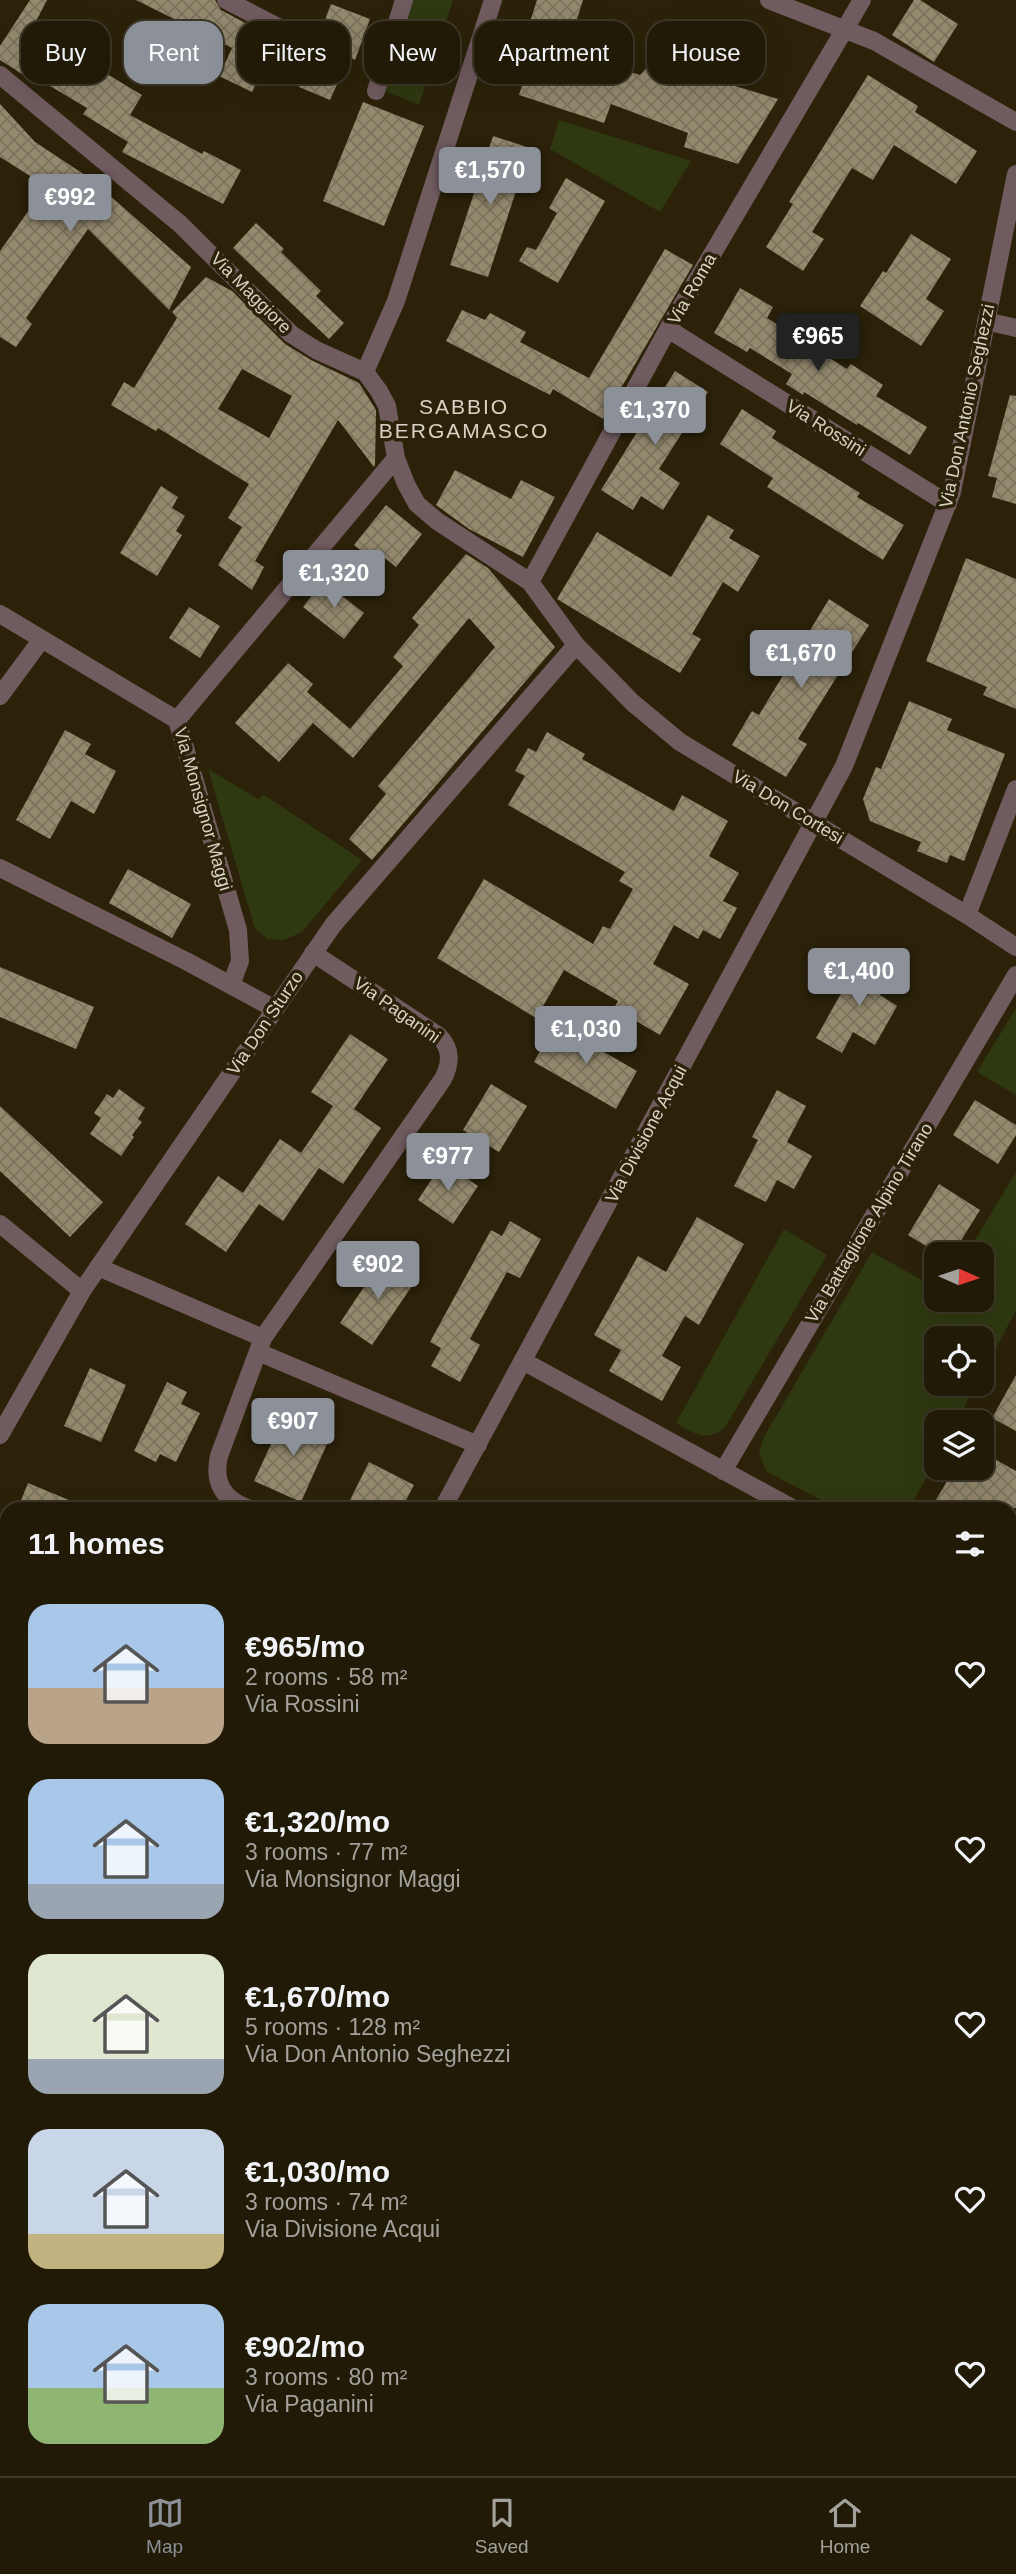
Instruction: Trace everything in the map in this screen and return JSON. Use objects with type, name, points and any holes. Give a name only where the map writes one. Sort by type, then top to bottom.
[{"type":"street","points":[[226,0],[266,21]]},
{"type":"street","points":[[376,90],[404,0]]},
{"type":"street","points":[[493,0],[398,295],[365,372],[387,407],[396,458],[409,491],[426,513],[530,582],[576,645]]},
{"type":"street","points":[[769,0],[874,41],[1016,122]]},
{"type":"street","name":"Via Roma","points":[[530,582],[668,329],[862,0]]},
{"type":"street","name":"Via Maggiore","points":[[0,75],[180,224],[291,334],[316,350],[365,372]]},
{"type":"street","name":"Via Don Antonio Seghezzi","points":[[814,823],[844,766],[948,504],[1016,174]]},
{"type":"street","points":[[986,321],[1016,328]]},
{"type":"street","name":"Via Rossini","points":[[668,329],[948,504]]},
{"type":"street","name":"Via Monsignor Maggi","points":[[231,985],[240,961],[238,930],[177,720],[396,458]]},
{"type":"street","points":[[0,614],[177,720]]},
{"type":"street","points":[[0,696],[42,639]]},
{"type":"street","name":"Via Don Cortesi","points":[[576,645],[621,693],[680,742],[1016,947]]},
{"type":"street","name":"Via Don Sturzo","points":[[0,1435],[82,1291],[313,953],[346,908],[576,645]]},
{"type":"street","points":[[967,915],[1016,789]]},
{"type":"street","name":"Via Divisione Acqui","points":[[446,1502],[814,823]]},
{"type":"street","points":[[0,868],[275,1009]]},
{"type":"street","name":"Via Paganini","points":[[237,1502],[224,1494],[219,1487],[217,1470],[219,1457],[260,1345],[443,1079],[449,1063],[448,1047],[439,1036],[313,953]]},
{"type":"street","name":"Via Battaglione Alpino Tirano","points":[[723,1471],[1016,975]]},
{"type":"street","points":[[0,1224],[82,1291]]},
{"type":"street","points":[[98,1267],[478,1445]]},
{"type":"street","points":[[523,1361],[781,1502]]},
{"type":"green space","points":[[413,0],[453,0],[446,21],[407,21]]},
{"type":"green space","points":[[387,84],[426,84],[419,105],[385,91]]},
{"type":"green space","points":[[559,120],[691,161],[660,212],[550,149]]},
{"type":"green space","points":[[208,769],[258,799],[264,795],[362,860],[302,932],[284,940],[268,939],[255,929]]},
{"type":"green space","points":[[1016,1008],[1016,1095],[977,1072]]},
{"type":"green space","points":[[1016,1172],[1016,1311],[994,1352],[994,1326],[924,1326],[924,1396],[970,1396],[963,1410],[924,1410],[925,1480],[913,1502],[825,1502],[766,1471],[759,1454],[764,1437],[872,1252],[924,1281],[924,1312],[994,1312],[994,1242],[974,1242]]},
{"type":"green space","points":[[784,1229],[827,1255],[726,1426],[707,1435],[689,1430],[676,1423]]},
{"type":"building","points":[[30,0],[47,0],[36,21],[21,21],[21,73],[0,60],[0,46]]},
{"type":"building","points":[[136,0],[215,0],[221,10],[242,21],[237,21],[237,84],[256,84],[252,92],[223,78],[223,67],[232,48],[223,44],[223,21],[178,21]]},
{"type":"building","points":[[537,0],[583,0],[576,21],[530,21]]},
{"type":"building","points":[[914,0],[920,0],[958,24],[934,62],[892,35]]},
{"type":"building","points":[[331,4],[370,19],[364,21],[364,35],[355,60],[350,58],[350,21],[325,21]]},
{"type":"building","points":[[647,68],[647,84],[728,84],[778,99],[738,164],[684,147],[688,133],[611,104],[604,123],[519,95],[523,84],[633,84],[633,73],[640,75]]},
{"type":"building","points":[[868,75],[918,106],[915,112],[977,151],[956,184],[894,145],[873,180],[852,168],[812,232],[824,239],[803,271],[766,247],[793,204],[789,202]]},
{"type":"building","points":[[110,76],[142,95],[130,115],[202,154],[204,151],[241,170],[223,204],[122,152],[128,142],[83,114],[87,108],[47,84],[110,84]]},
{"type":"building","points":[[300,84],[337,84],[330,100],[299,87]]},
{"type":"building","points":[[363,102],[424,126],[384,226],[323,201]]},
{"type":"building","points":[[0,104],[35,142],[91,179],[191,267],[169,310],[88,229],[26,318],[32,324],[16,347],[0,337],[0,251],[46,186],[0,157]]},
{"type":"building","points":[[493,136],[530,148],[488,277],[450,265]]},
{"type":"building","points":[[566,178],[605,201],[558,283],[519,261],[527,247],[536,250],[557,213],[549,208]]},
{"type":"building","points":[[256,223],[284,249],[281,252],[321,291],[316,296],[344,323],[329,339],[233,248]]},
{"type":"building","points":[[911,234],[951,259],[926,299],[944,311],[921,346],[860,306],[883,271],[886,273]]},
{"type":"building","points":[[665,249],[693,265],[603,419],[553,389],[550,395],[446,341],[462,310],[485,320],[490,313],[526,332],[520,342],[589,378]]},
{"type":"building","points":[[206,277],[232,291],[285,344],[359,383],[376,410],[374,467],[338,420],[255,561],[264,567],[252,590],[218,565],[242,527],[228,518],[249,484],[158,428],[156,431],[111,405],[124,382],[134,388],[177,318],[172,312]],"holes":[[[242,369],[292,396],[269,438],[218,409]]]},
{"type":"building","points":[[740,288],[773,307],[767,318],[847,369],[851,364],[883,385],[876,396],[927,427],[910,455],[786,384],[792,374],[750,348],[747,352],[714,333]]},
{"type":"building","points":[[675,371],[708,392],[659,469],[680,483],[663,510],[641,496],[633,510],[601,490]]},
{"type":"building","points":[[1010,395],[1016,396],[1016,504],[992,497],[997,478],[988,476]]},
{"type":"building","points":[[742,409],[776,431],[772,438],[860,493],[857,497],[904,525],[883,560],[767,487],[773,478],[720,444]]},
{"type":"building","points":[[455,470],[511,499],[521,480],[555,497],[523,557],[469,529],[436,505]]},
{"type":"building","points":[[161,486],[178,497],[172,508],[185,516],[176,531],[182,535],[157,576],[120,553]]},
{"type":"building","points":[[386,505],[422,534],[396,567],[381,555],[375,562],[354,545]]},
{"type":"building","points":[[708,515],[734,530],[729,538],[760,556],[738,592],[723,582],[692,634],[701,639],[680,673],[557,599],[597,532],[671,577]]},
{"type":"building","points":[[466,554],[488,568],[555,647],[372,860],[349,839],[386,794],[378,786],[495,647],[469,618],[353,758],[313,723],[279,762],[235,723],[288,663],[313,684],[307,692],[350,729],[403,666],[393,657],[419,625],[412,618]]},
{"type":"building","points":[[966,558],[1016,579],[1016,709],[983,695],[987,687],[926,661]]},
{"type":"building","points":[[323,581],[364,613],[344,639],[303,607]]},
{"type":"building","points":[[829,599],[869,625],[798,739],[807,744],[786,777],[732,745],[752,711],[759,715]]},
{"type":"building","points":[[189,607],[220,626],[200,658],[169,638]]},
{"type":"building","points":[[909,701],[952,719],[947,730],[1005,754],[964,861],[950,855],[947,863],[917,851],[921,842],[870,821],[863,799],[876,767],[881,769]]},
{"type":"building","points":[[65,730],[91,744],[85,754],[116,771],[94,814],[71,801],[50,839],[16,820]]},
{"type":"building","points":[[547,732],[585,754],[582,759],[674,811],[682,795],[728,821],[709,856],[739,873],[723,901],[737,908],[720,939],[703,930],[698,939],[674,925],[653,964],[689,984],[660,1035],[614,1008],[618,1001],[564,970],[536,1018],[437,958],[484,879],[593,944],[603,926],[610,929],[633,889],[619,881],[625,872],[508,805],[525,776],[515,771],[528,748],[536,752]]},
{"type":"building","points":[[128,869],[191,904],[172,938],[109,903]]},
{"type":"building","points":[[861,958],[892,975],[880,995],[897,1006],[875,1045],[853,1032],[842,1053],[816,1038]]},
{"type":"building","points":[[0,967],[94,1007],[76,1049],[0,1017]]},
{"type":"building","points":[[555,1024],[637,1071],[616,1109],[534,1062]]},
{"type":"building","points":[[350,1034],[388,1059],[354,1109],[381,1128],[343,1184],[319,1168],[283,1221],[259,1204],[226,1252],[185,1224],[218,1176],[243,1193],[280,1139],[301,1153],[333,1106],[311,1092]]},
{"type":"building","points":[[491,1084],[527,1106],[499,1152],[463,1130]]},
{"type":"building","points":[[119,1089],[145,1108],[138,1119],[142,1122],[121,1156],[90,1134],[101,1118],[94,1113],[107,1094],[113,1098]]},
{"type":"building","points":[[777,1090],[806,1106],[787,1142],[812,1156],[794,1189],[777,1180],[766,1202],[734,1186],[758,1140],[752,1137]]},
{"type":"building","points":[[975,1100],[1016,1125],[1016,1135],[998,1164],[953,1135]]},
{"type":"building","points":[[0,1106],[103,1202],[70,1237],[0,1171]]},
{"type":"building","points":[[443,1162],[478,1186],[453,1224],[418,1200]]},
{"type":"building","points":[[939,1184],[980,1210],[960,1242],[924,1242],[924,1245],[908,1235]]},
{"type":"building","points":[[697,1217],[744,1244],[699,1325],[685,1316],[662,1356],[681,1367],[662,1401],[609,1371],[621,1350],[594,1335],[638,1256],[666,1272]]},
{"type":"building","points":[[510,1221],[541,1239],[520,1278],[507,1272],[470,1339],[480,1345],[460,1382],[431,1366],[441,1348],[430,1342],[491,1230],[502,1236]]},
{"type":"building","points":[[383,1258],[416,1280],[372,1345],[340,1323]]},
{"type":"building","points":[[90,1368],[126,1385],[101,1442],[64,1426]]},
{"type":"building","points":[[1016,1375],[1016,1431],[994,1419]]},
{"type":"building","points":[[167,1382],[187,1392],[181,1404],[200,1413],[176,1462],[160,1454],[156,1462],[134,1451]]},
{"type":"building","points":[[285,1414],[331,1435],[301,1502],[254,1481]]},
{"type":"building","points":[[994,1459],[1016,1471],[1016,1502],[935,1502],[948,1480],[994,1480]]},
{"type":"building","points":[[369,1462],[414,1485],[405,1502],[349,1502]]},
{"type":"building","points":[[28,1483],[74,1502],[20,1502]]},
{"type":"district","name":"SABBIO BERGAMASCO","points":[[464,418]]}]
